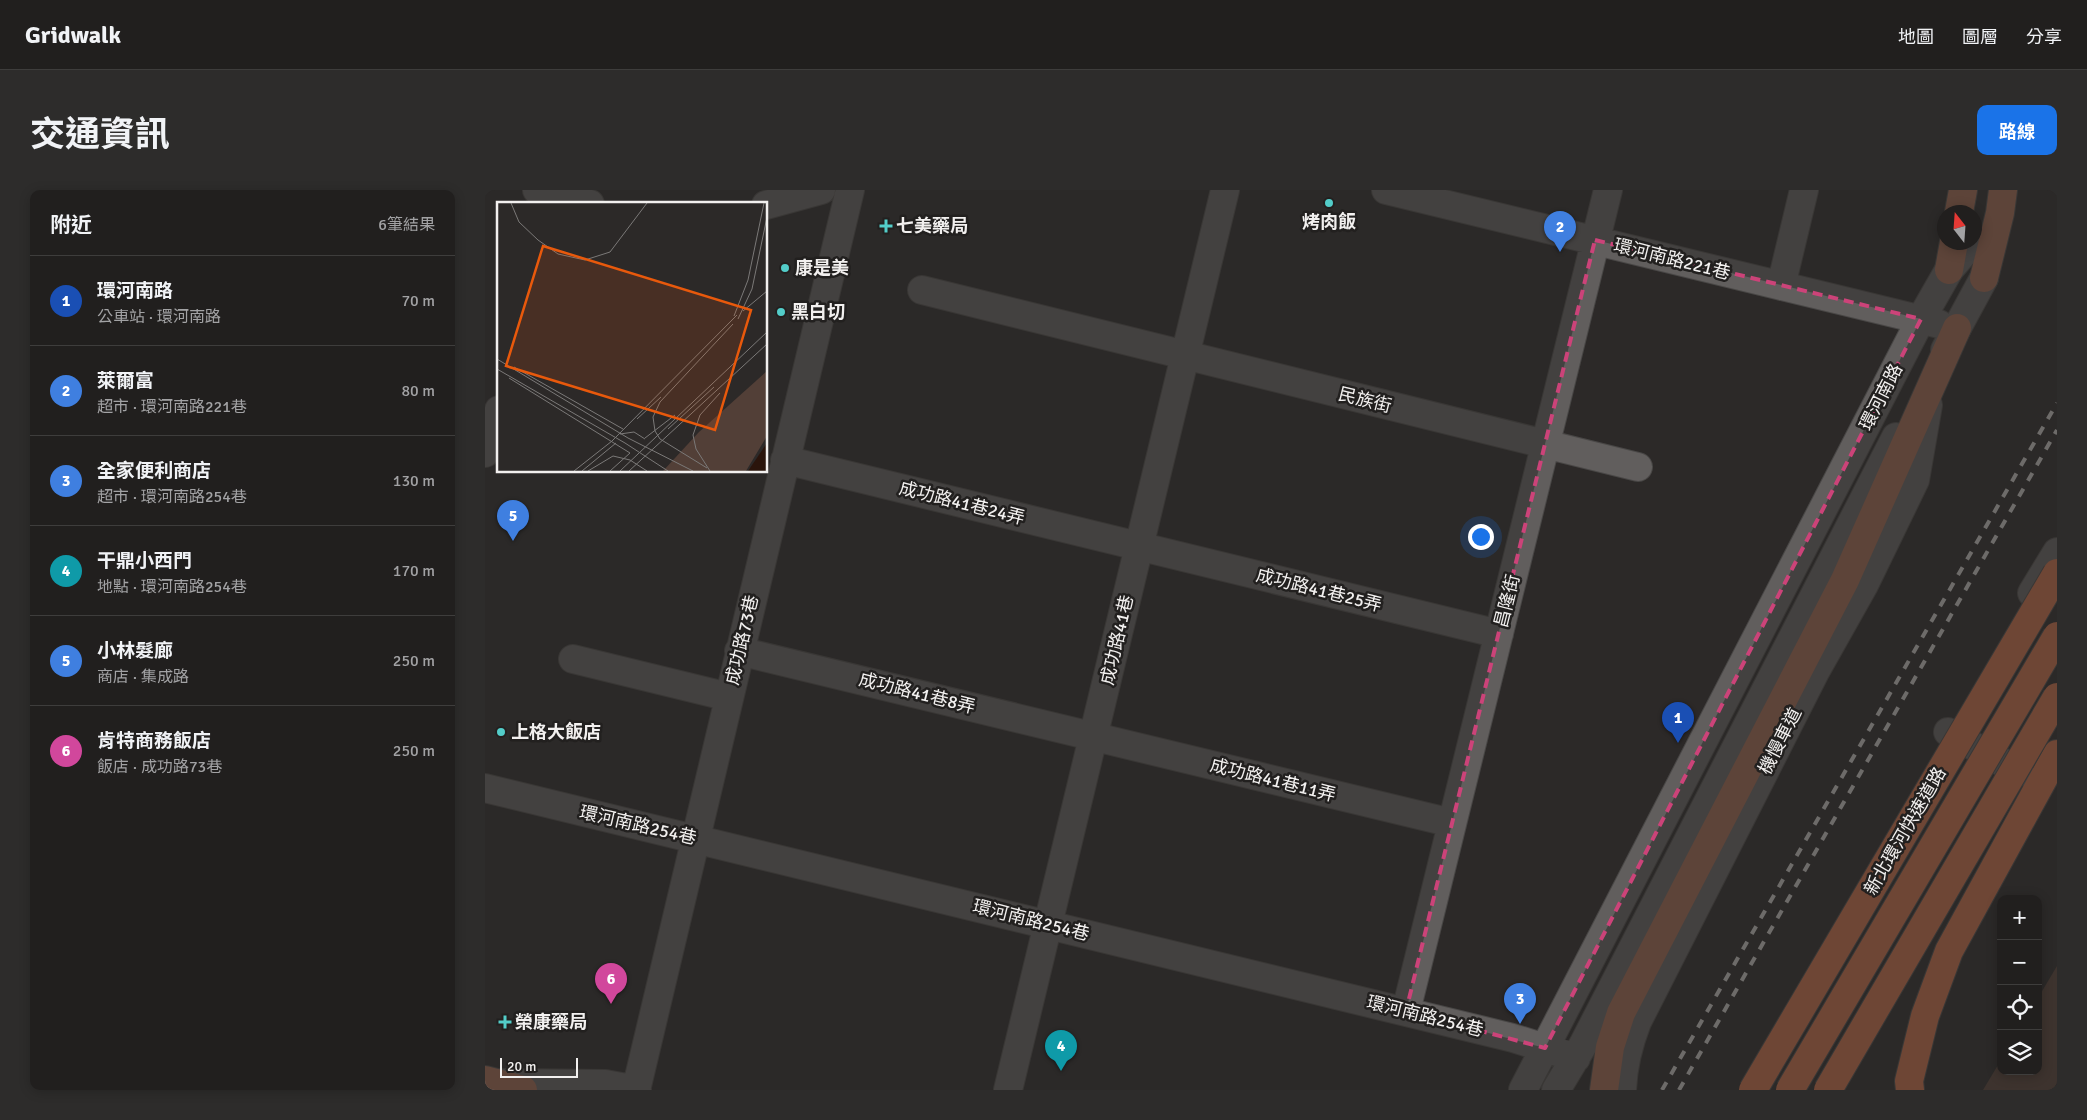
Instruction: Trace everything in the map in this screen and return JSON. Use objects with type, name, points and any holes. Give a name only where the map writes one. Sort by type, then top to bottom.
[{"type":"highway","name":"新北環河快速道路","points":[[1753,1090],[2057,573]]},
{"type":"highway","points":[[1790,1090],[2057,636]]},
{"type":"highway","points":[[1828,1090],[2057,697]]},
{"type":"highway","points":[[1910,1090],[1909,1081],[1925,1016],[1949,951],[2057,754]]},
{"type":"main road","points":[[1960,205],[1963,190]]},
{"type":"main road","points":[[1984,278],[2001,202]]},
{"type":"main road","points":[[1949,270],[1953,250]]},
{"type":"main road","points":[[1604,1090],[1610,1047],[1621,1013],[1854,583],[1930,389],[1957,328]]},
{"type":"main road","points":[[491,1081],[523,1090]]},
{"type":"street","points":[[537,190],[573,202]]},
{"type":"street","points":[[767,205],[821,190]]},
{"type":"street","name":"成功路73巷","points":[[637,1090],[739,651],[850,190]]},
{"type":"street","name":"成功路41巷","points":[[1008,1090],[1225,190]]},
{"type":"street","name":"環河南路221巷","points":[[1386,190],[1423,194],[1595,240],[1957,328]]},
{"type":"street","name":"昌隆街","points":[[1406,1011],[1608,190]]},
{"type":"street","points":[[1781,286],[1804,190]]},
{"type":"street","name":"環河南路","points":[[1982,230],[2001,202],[2015,190]]},
{"type":"street","name":"環河南路","points":[[1523,1090],[1921,320],[1949,270],[1967,250]]},
{"type":"street","name":"環河南路","points":[[1556,1090],[1577,1058],[1905,419],[1984,278]]},
{"type":"street","name":"民族街","points":[[922,290],[1638,467]]},
{"type":"street","points":[[485,453],[497,416]]},
{"type":"street","name":"成功路41巷24弄","points":[[785,460],[1139,546]]},
{"type":"street","name":"成功路41巷25弄","points":[[1139,546],[1499,634]]},
{"type":"street","points":[[1740,1090],[1948,732],[2057,552]]},
{"type":"street","name":"機慢車道","points":[[1622,1090],[1628,1044],[1637,1022],[1815,672],[1854,583]]},
{"type":"street","name":"成功路41巷8弄","points":[[739,651],[1094,736]]},
{"type":"street","points":[[573,659],[729,697]]},
{"type":"street","points":[[1832,1090],[2057,709]]},
{"type":"street","points":[[1948,732],[2020,772]]},
{"type":"street","name":"成功路41巷11弄","points":[[1094,736],[1452,823]]},
{"type":"street","name":"環河南路254巷","points":[[485,788],[1406,1011],[1513,1038],[1577,1058]]},
{"type":"street","points":[[491,1081],[605,1084],[637,1090]]},
{"type":"highlighted area","points":[[1595,240],[1921,319],[1545,1048],[1406,1011]]},
{"type":"shaded area","points":[[2057,966],[2057,1090],[1983,1090],[1997,1067],[1997,1075],[2042,1075],[2042,991]]},
{"type":"railway","points":[[1662,1090],[2057,403]]},
{"type":"railway","points":[[1679,1090],[2057,430]]},
{"type":"place","name":"烤肉飯","points":[[1329,203]]},
{"type":"place","name":"七美藥局","points":[[886,226]]},
{"type":"place","name":"萊爾富","points":[[1560,252]]},
{"type":"place","name":"康是美","points":[[785,268]]},
{"type":"place","name":"黑白切","points":[[781,312]]},
{"type":"place","name":"小林髮廊","points":[[513,541]]},
{"type":"place","name":"上格大飯店","points":[[501,732]]},
{"type":"place","name":"環河南路","points":[[1678,743]]},
{"type":"place","name":"肯特商務飯店","points":[[611,1004]]},
{"type":"place","name":"榮康藥局","points":[[505,1022]]},
{"type":"place","name":"全家便利商店","points":[[1520,1024]]},
{"type":"place","name":"干鼎小西門","points":[[1061,1071]]}]
